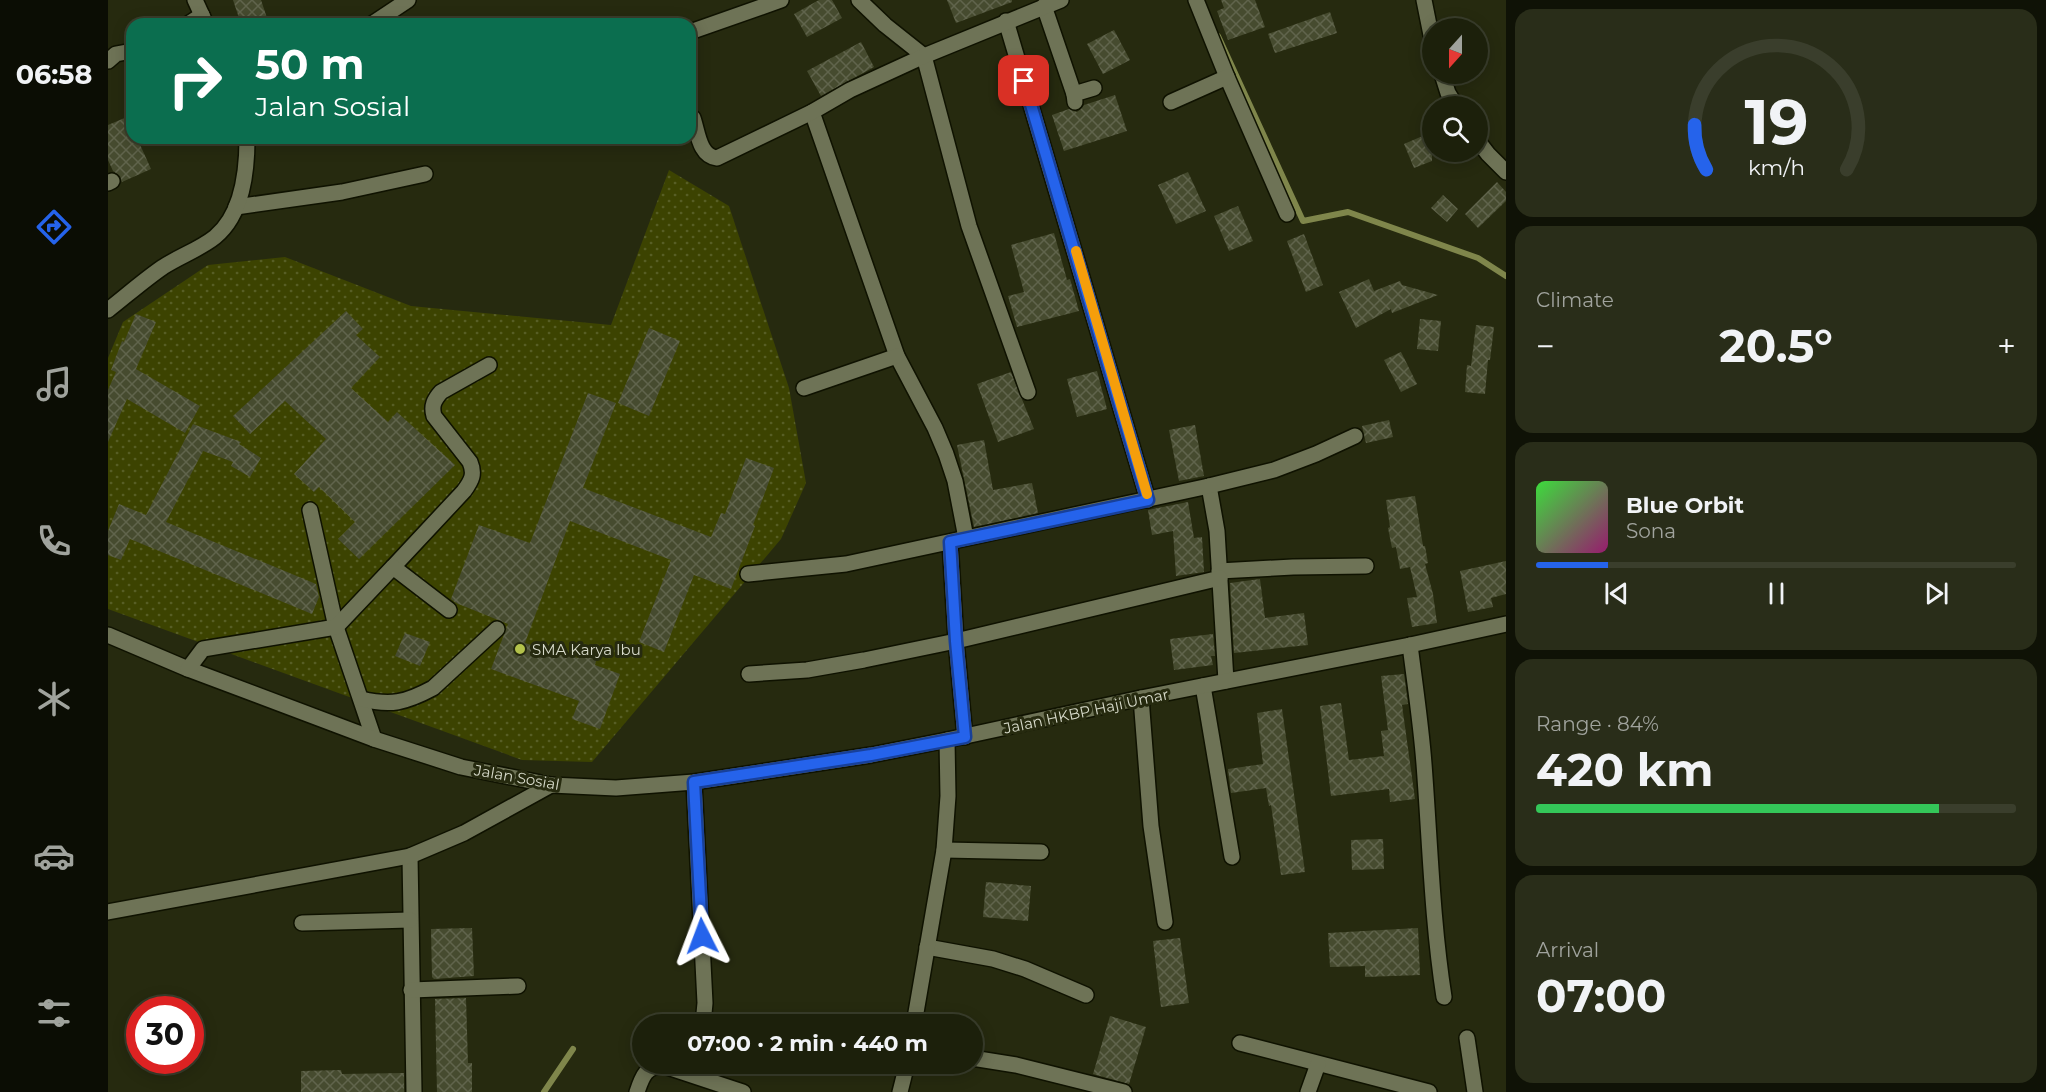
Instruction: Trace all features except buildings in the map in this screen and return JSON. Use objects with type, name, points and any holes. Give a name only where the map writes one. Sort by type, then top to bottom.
[{"type":"street","points":[[195,0],[203,18]]},
{"type":"street","points":[[381,18],[408,0]]},
{"type":"street","points":[[696,30],[781,0]]},
{"type":"street","points":[[859,0],[885,25],[924,56],[969,226],[1028,392]]},
{"type":"street","points":[[696,128],[703,150],[709,156],[717,158],[812,112],[850,90],[924,56],[1061,0]]},
{"type":"street","points":[[1196,0],[1287,214]]},
{"type":"street","points":[[1424,0],[1428,18]]},
{"type":"street","points":[[1044,6],[1075,99],[1094,88]]},
{"type":"street","points":[[1006,21],[1148,500]]},
{"type":"street","points":[[108,61],[116,54],[126,52]]},
{"type":"street","points":[[1171,102],[1227,77]]},
{"type":"street","points":[[812,112],[897,356],[946,454],[955,481],[966,538]]},
{"type":"street","points":[[108,310],[164,267],[215,237],[226,227],[236,207],[247,159],[247,144]]},
{"type":"street","points":[[1488,154],[1506,172]]},
{"type":"street","points":[[236,207],[342,192],[425,174]]},
{"type":"street","points":[[804,387],[897,356]]},
{"type":"street","points":[[188,669],[203,649],[336,627],[464,491],[473,476],[474,470],[470,462],[434,416],[432,407],[435,398],[441,392],[489,365]]},
{"type":"street","points":[[748,574],[846,564],[1148,500],[1274,470],[1355,436]]},
{"type":"street","points":[[1209,486],[1217,531],[1226,681]]},
{"type":"street","points":[[310,510],[336,627],[374,739]]},
{"type":"street","points":[[950,542],[965,737]]},
{"type":"street","points":[[749,675],[807,670],[956,641],[1220,575],[1293,567],[1366,566]]},
{"type":"street","points":[[393,567],[449,610]]},
{"type":"street","name":"Jalan HKBP Haji Umar","points":[[947,740],[1506,624]]},
{"type":"street","points":[[361,699],[383,704],[422,694],[433,688],[497,629]]},
{"type":"street","name":"Jalan Sosial","points":[[108,635],[188,669],[374,739],[461,767],[551,785],[616,788],[694,782],[871,755],[947,740]]},
{"type":"street","points":[[1410,645],[1424,761],[1431,896],[1444,997]]},
{"type":"street","points":[[1203,686],[1232,857]]},
{"type":"street","points":[[1141,698],[1151,826],[1165,922]]},
{"type":"street","points":[[916,1014],[944,850],[948,796],[947,740]]},
{"type":"street","points":[[694,782],[704,1014]]},
{"type":"street","points":[[108,912],[410,856],[464,833],[551,785]]},
{"type":"street","points":[[944,850],[1041,852]]},
{"type":"street","points":[[410,856],[414,1092]]},
{"type":"street","points":[[302,923],[410,920]]},
{"type":"street","points":[[927,947],[993,959],[1025,969],[1086,995]]},
{"type":"street","points":[[411,990],[518,986]]},
{"type":"street","points":[[1467,1038],[1475,1092]]},
{"type":"street","points":[[1240,1043],[1429,1092]]},
{"type":"street","points":[[983,1060],[1016,1065],[1124,1092]]},
{"type":"street","points":[[1308,1092],[1318,1064]]},
{"type":"street","points":[[637,1092],[644,1074]]},
{"type":"street","points":[[706,1074],[743,1092]]},
{"type":"street","points":[[900,1092],[904,1074]]},
{"type":"green space","points":[[669,170],[729,206],[789,388],[806,483],[781,539],[592,762],[522,760],[108,609],[108,358],[123,322],[208,265],[285,257],[411,306],[611,325]]},
{"type":"waterway","points":[[1218,36],[1303,221],[1348,212],[1478,258],[1506,276]]},
{"type":"waterway","points":[[544,1092],[573,1049]]},
{"type":"slow traffic","points":[[1076,251],[1147,494]]},
{"type":"place","name":"SMA Karya Ibu","points":[[520,649]]},
{"type":"route","points":[[702,936],[694,782],[871,755],[965,737],[950,542],[1148,500],[1024,81]]}]
